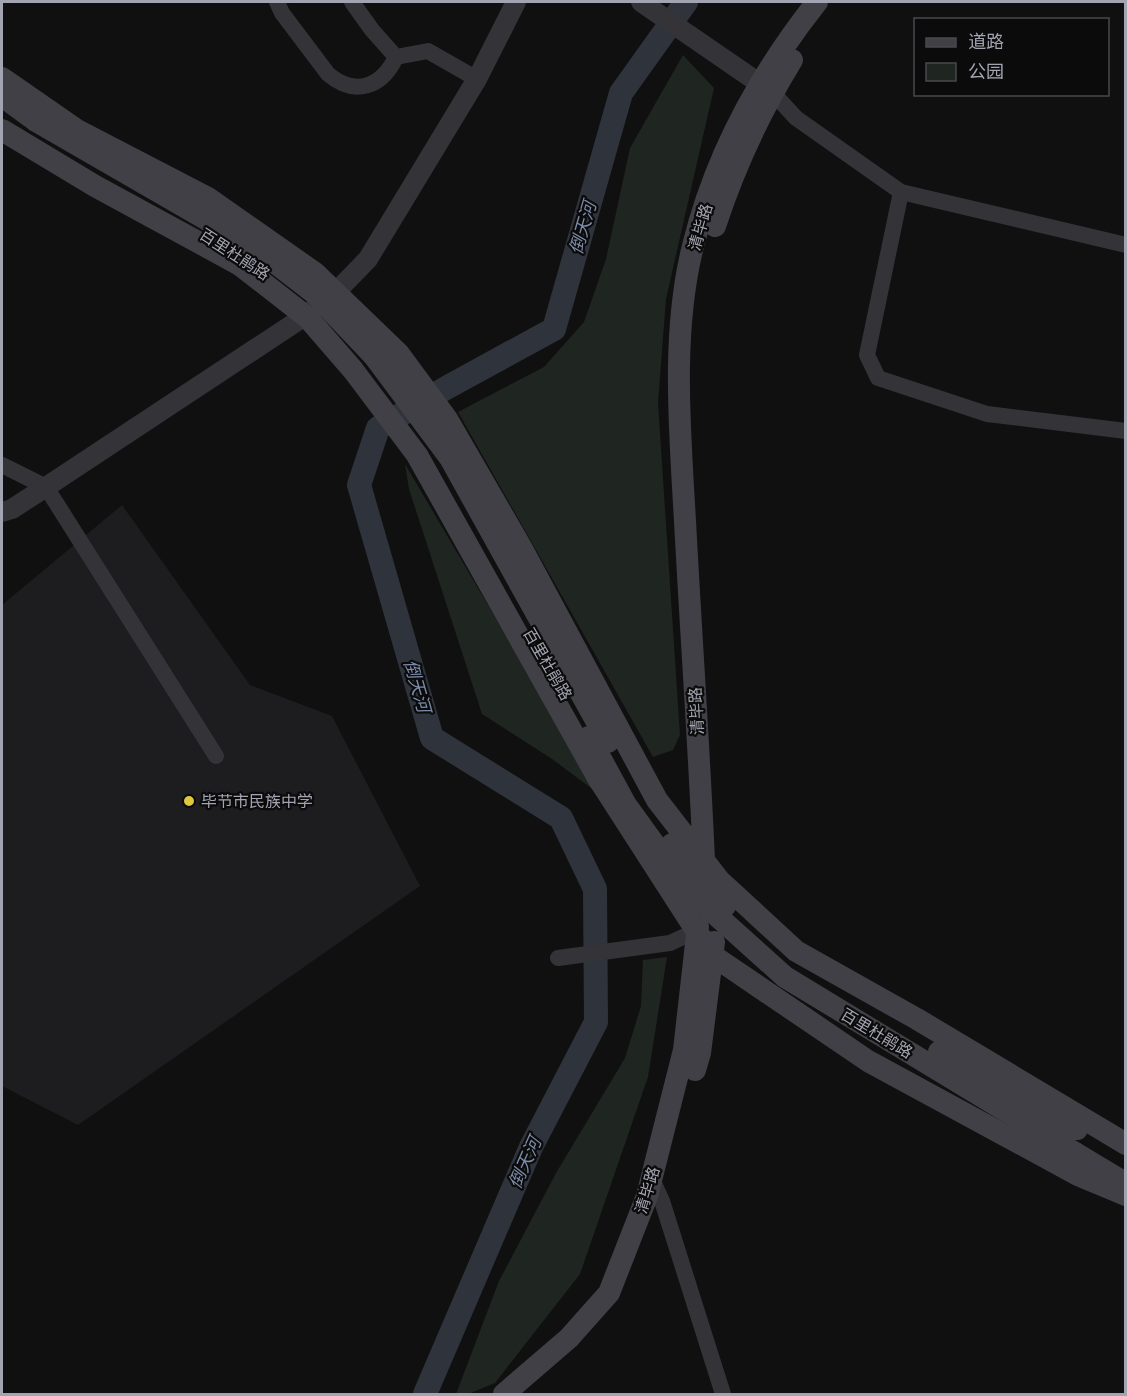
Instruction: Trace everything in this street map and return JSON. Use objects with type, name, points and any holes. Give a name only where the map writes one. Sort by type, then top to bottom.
[{"type":"main road","name":"清毕路","points":[[504,1395],[569,1338],[609,1293],[647,1196],[684,1050],[698,930],[705,893],[681,444],[682,314],[693,246],[721,160],[766,87],[799,24],[817,2]]},
{"type":"main road","points":[[528,1395],[579,1350],[622,1301],[662,1201],[699,1053],[721,894],[694,396],[693,339],[701,279],[709,245],[722,203],[766,87],[832,2]]},
{"type":"main road","points":[[2,78],[77,130],[208,198],[315,273],[402,357],[447,419],[521,547],[657,800],[719,880],[796,951],[917,1019],[1125,1144]]},
{"type":"main road","name":"百里杜鹃路","points":[[2,96],[34,126],[259,266],[356,359],[434,462],[626,805],[687,888],[785,977],[1125,1184]]},
{"type":"main road","name":"百里杜鹃路","points":[[2,114],[34,126],[256,248],[314,292],[374,356],[450,459],[608,741],[641,807],[730,912],[796,966],[1021,1101],[1125,1154]]},
{"type":"main road","points":[[2,130],[95,186],[240,265],[308,314],[417,455],[598,778],[712,955],[868,1061],[1078,1175],[1125,1195]]},
{"type":"street","points":[[277,2],[282,14],[328,74],[336,81],[357,87],[368,86],[390,70],[396,57]]},
{"type":"street","points":[[352,2],[372,30],[396,57]]},
{"type":"street","points":[[2,512],[12,509],[46,487],[308,314],[335,293],[368,259],[477,79],[516,2]]},
{"type":"street","points":[[641,2],[766,87],[796,118],[901,192],[1125,245]]},
{"type":"street","points":[[396,57],[428,51],[477,79]]},
{"type":"street","points":[[901,192],[867,355],[878,378],[987,414],[1125,431]]},
{"type":"street","points":[[2,465],[46,487],[216,756]]},
{"type":"street","points":[[558,958],[670,943],[698,930]]},
{"type":"street","points":[[652,1179],[662,1201],[723,1395]]},
{"type":"shaded area","name":"毕节市民族中学","points":[[122,505],[250,685],[332,716],[420,886],[78,1125],[2,1086],[2,605]]},
{"type":"green space","points":[[683,55],[714,88],[666,299],[658,403],[680,735],[673,750],[653,757],[458,412],[544,367],[584,322],[606,259],[630,148]]},
{"type":"green space","points":[[405,464],[599,794],[552,759],[482,714],[409,489]]},
{"type":"green space","points":[[667,957],[648,1077],[580,1274],[495,1383],[468,1394],[456,1394],[499,1281],[556,1173],[625,1058],[641,1006],[643,960]]},
{"type":"waterway","name":"倒天河","points":[[425,1394],[531,1147],[596,1022],[595,889],[561,818],[432,738],[359,485],[378,428],[554,329],[621,93],[686,2]]},
{"type":"place","name":"毕节市民族中学","points":[[189,801]]}]
